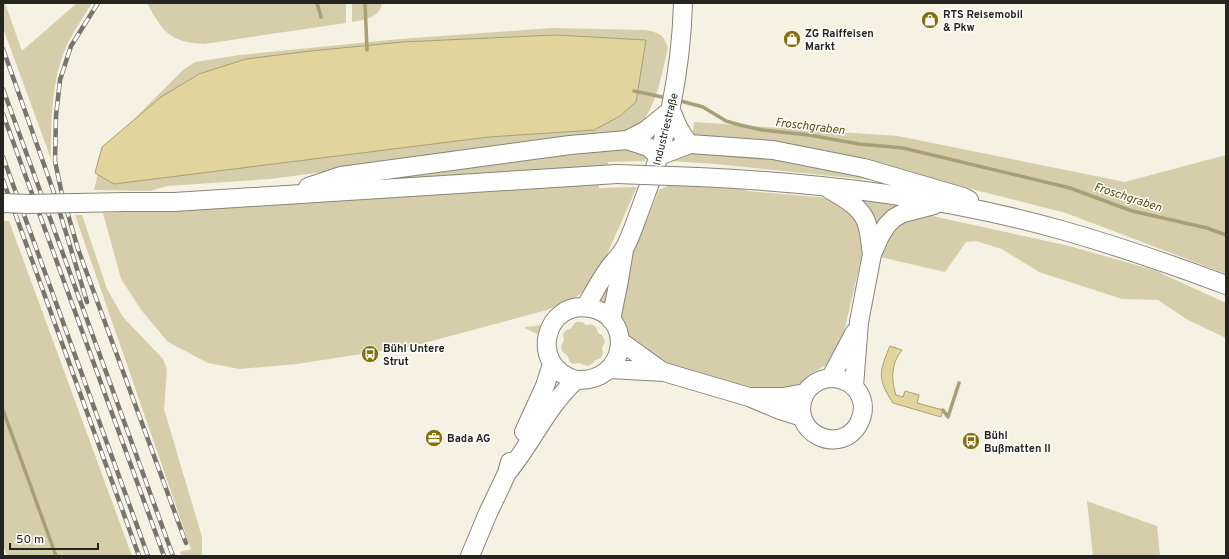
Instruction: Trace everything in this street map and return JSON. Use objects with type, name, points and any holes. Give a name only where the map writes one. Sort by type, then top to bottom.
[{"type":"main road","name":"Industriestraße","points":[[624,249],[649,187],[671,110],[683,3]]},
{"type":"main road","points":[[285,194],[341,176],[570,145],[627,140],[645,131],[671,110],[677,128],[690,144]]},
{"type":"main road","points":[[627,140],[648,147],[659,156],[690,144],[773,150],[864,168],[963,197],[991,213]]},
{"type":"main road","points":[[3,203],[174,202],[617,174],[698,176],[775,181],[823,185],[898,196],[991,213],[1064,231],[1125,249],[1226,285]]},
{"type":"main road","points":[[823,185],[859,210],[868,227],[872,254]]},
{"type":"main road","points":[[854,386],[841,379],[831,377],[819,380],[809,387],[805,393],[801,405],[802,417],[809,429],[823,438],[835,439],[847,436],[856,427],[862,415],[863,409],[861,399],[854,386],[859,322],[872,254],[883,230],[894,218],[903,213],[941,204]]},
{"type":"main road","points":[[585,307],[607,271],[624,249]]},
{"type":"main road","points":[[611,320],[620,280],[624,249]]},
{"type":"main road","points":[[577,307],[585,307],[597,310],[611,320],[615,326],[620,341],[618,356],[610,369],[603,375],[585,381],[576,380],[562,374],[552,364],[546,347],[547,337],[550,327],[564,312],[577,307]]},
{"type":"main road","points":[[831,377],[859,322]]},
{"type":"main road","points":[[620,341],[664,372]]},
{"type":"main road","points":[[470,556],[507,473],[512,456],[545,386],[552,364]]},
{"type":"main road","points":[[610,369],[664,372],[749,397],[780,410],[802,417]]},
{"type":"main road","points":[[507,473],[518,460],[537,428],[556,402],[576,380]]},
{"type":"main road","points":[[749,397],[783,397],[805,393]]},
{"type":"shaded area","points":[[3,3],[5,3],[22,51],[77,3],[92,3],[68,43],[58,71],[53,100],[51,159],[3,28]]},
{"type":"shaded area","points":[[147,3],[346,3],[346,23],[204,44],[192,43],[175,38],[168,34]]},
{"type":"shaded area","points":[[352,3],[382,3],[381,8],[375,15],[366,19],[352,22]]},
{"type":"shaded area","points":[[552,28],[645,30],[657,33],[663,37],[668,48],[660,82],[651,107],[646,117],[639,125],[627,131],[605,135],[270,179],[167,186],[150,191],[94,190],[104,149],[183,70],[195,62],[240,55],[400,39]]},
{"type":"shaded area","points":[[556,35],[646,40],[636,102],[620,116],[594,130],[489,137],[114,184],[95,173],[102,147],[161,97],[199,74],[246,59],[402,42]]},
{"type":"shaded area","points":[[694,122],[898,136],[1125,182],[1226,155],[1226,274],[1066,213],[837,155],[693,135]]},
{"type":"shaded area","points":[[625,143],[647,156],[645,161],[608,162],[608,166],[339,182]]},
{"type":"shaded area","points":[[687,148],[807,161],[909,184],[716,164],[669,161]]},
{"type":"shaded area","points":[[721,182],[748,191],[829,198],[847,207],[858,221],[862,255],[840,349],[828,364],[809,375],[799,384],[769,390],[719,381],[675,367],[660,360],[630,341],[620,319],[629,262],[659,190],[674,183]]},
{"type":"shaded area","points":[[599,183],[599,188],[637,187],[604,261],[583,292],[573,299],[547,310],[413,346],[297,364],[240,369],[208,363],[168,342],[142,311],[121,279],[103,213],[295,203]]},
{"type":"shaded area","points":[[853,197],[911,203],[873,238]]},
{"type":"shaded area","points":[[75,215],[82,215],[107,289],[123,317],[163,359],[167,369],[164,409],[202,537],[202,556],[182,556],[180,552],[191,549]]},
{"type":"shaded area","points":[[928,215],[1069,246],[1154,270],[1226,303],[1226,338],[1186,319],[1158,300],[1122,299],[1039,272],[1002,249],[976,241],[966,242],[945,272],[880,257],[887,239],[898,225],[913,216]]},
{"type":"shaded area","points":[[3,221],[9,221],[132,556],[7,556],[3,545]]},
{"type":"shaded area","points":[[612,275],[609,307],[597,302]]},
{"type":"shaded area","points":[[576,322],[582,322],[586,325],[591,324],[597,329],[598,333],[602,335],[605,341],[602,348],[602,356],[589,366],[580,363],[573,364],[561,349],[565,331],[571,328]]},
{"type":"shaded area","points":[[543,325],[539,335],[525,328],[526,327]]},
{"type":"shaded area","points":[[890,346],[902,350],[898,355],[893,372],[893,383],[896,395],[903,397],[905,391],[919,395],[917,403],[943,410],[941,417],[893,403],[884,388],[881,375]]},
{"type":"shaded area","points":[[1087,501],[1157,526],[1160,556],[1093,556]]},
{"type":"waterway","points":[[317,3],[321,17]]},
{"type":"waterway","name":"Froschgraben","points":[[365,3],[367,50]]},
{"type":"waterway","name":"Froschgraben","points":[[634,91],[667,98]]},
{"type":"waterway","name":"Froschgraben","points":[[677,100],[703,107],[726,121],[740,125],[762,130],[809,135],[859,144],[903,148],[1070,188],[1132,211],[1207,228],[1226,235]]},
{"type":"waterway","points":[[943,410],[948,417],[959,383]]},
{"type":"waterway","points":[[3,410],[56,556]]},
{"type":"railway","points":[[98,3],[71,46],[60,80],[56,116],[55,161],[61,190],[78,249],[186,543]]},
{"type":"railway","points":[[3,49],[53,190],[87,302]]},
{"type":"railway","points":[[3,89],[173,556]]},
{"type":"railway","points":[[3,114],[164,556]]},
{"type":"railway","points":[[3,157],[148,556]]},
{"type":"railway","points":[[3,180],[139,556]]},
{"type":"place","name":"RTS Reisemobil & Pkw","points":[[930,20]]},
{"type":"place","name":"ZG Raiffeisen Markt","points":[[792,39]]},
{"type":"place","name":"Bühl Untere Strut","points":[[370,354]]},
{"type":"place","name":"Bada AG","points":[[434,438]]},
{"type":"place","name":"Bühl Bußmatten II","points":[[971,441]]}]
